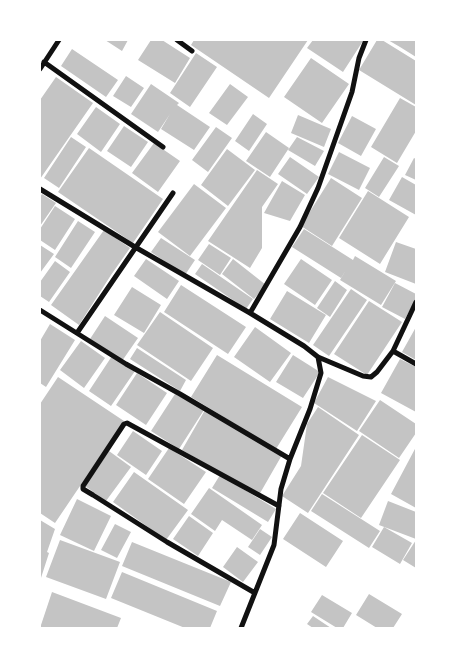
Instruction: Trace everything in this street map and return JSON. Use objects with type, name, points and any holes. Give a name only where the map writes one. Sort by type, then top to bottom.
[{"type":"street","points":[[40,69],[59,40]]},
{"type":"street","points":[[177,40],[192,51]]},
{"type":"street","points":[[250,313],[300,227],[318,188],[352,92],[358,58],[366,40]]},
{"type":"street","points":[[44,62],[163,147]]},
{"type":"street","points":[[40,189],[135,247],[250,313],[304,346],[318,357],[363,376],[371,377],[393,351],[416,302]]},
{"type":"street","points":[[77,333],[173,193]]},
{"type":"street","points":[[40,310],[126,364],[290,459]]},
{"type":"street","points":[[393,351],[416,364]]},
{"type":"street","points":[[241,628],[274,545],[281,489],[321,373],[318,357]]},
{"type":"street","points":[[255,593],[167,542],[83,489],[83,486],[124,424],[127,424],[280,506]]},
{"type":"building","points":[[105,40],[128,40],[122,51]]},
{"type":"building","points":[[151,40],[162,40],[190,58],[175,83],[138,60]]},
{"type":"building","points":[[194,40],[308,40],[269,98],[191,45]]},
{"type":"building","points":[[313,40],[363,41],[343,72],[307,48]]},
{"type":"building","points":[[377,40],[382,40],[416,61],[416,105],[359,70]]},
{"type":"building","points":[[388,40],[416,40],[416,57],[400,47]]},
{"type":"building","points":[[72,49],[118,80],[106,97],[61,66]]},
{"type":"building","points":[[196,53],[217,67],[190,107],[170,93]]},
{"type":"building","points":[[311,58],[349,84],[322,123],[284,97]]},
{"type":"building","points":[[126,76],[144,88],[131,107],[113,96]]},
{"type":"building","points":[[56,77],[93,103],[40,179],[40,100]]},
{"type":"building","points":[[151,84],[179,103],[177,105],[210,127],[194,150],[161,129],[170,114],[158,132],[131,114]]},
{"type":"building","points":[[230,84],[248,97],[227,125],[209,113]]},
{"type":"building","points":[[400,98],[416,107],[416,131],[397,163],[371,147]]},
{"type":"building","points":[[96,107],[120,124],[101,152],[77,134]]},
{"type":"building","points":[[253,114],[267,124],[249,151],[235,141]]},
{"type":"building","points":[[298,115],[331,129],[324,147],[291,133]]},
{"type":"building","points":[[352,116],[376,129],[361,156],[338,143]]},
{"type":"building","points":[[124,126],[148,142],[131,167],[107,151]]},
{"type":"building","points":[[216,127],[232,138],[208,172],[192,160]]},
{"type":"building","points":[[266,132],[289,148],[270,177],[246,161]]},
{"type":"building","points":[[71,137],[86,147],[59,188],[44,178]]},
{"type":"building","points":[[297,137],[324,151],[315,166],[288,150]]},
{"type":"building","points":[[154,143],[180,161],[158,192],[132,173]]},
{"type":"building","points":[[89,148],[163,199],[133,243],[58,192]]},
{"type":"building","points":[[227,149],[255,170],[228,206],[201,185]]},
{"type":"building","points":[[339,152],[370,168],[359,190],[328,174]]},
{"type":"building","points":[[290,157],[319,177],[307,194],[278,174]]},
{"type":"building","points":[[384,157],[399,166],[379,197],[365,188]]},
{"type":"building","points":[[414,158],[416,159],[416,180],[405,175]]},
{"type":"building","points":[[257,170],[278,184],[262,207],[262,248],[250,268],[208,241]]},
{"type":"building","points":[[402,177],[416,185],[416,215],[389,200]]},
{"type":"building","points":[[331,178],[362,198],[332,246],[301,226]]},
{"type":"building","points":[[282,181],[305,195],[290,221],[264,213]]},
{"type":"building","points":[[194,184],[226,208],[190,256],[158,232]]},
{"type":"building","points":[[368,191],[409,217],[380,264],[339,238]]},
{"type":"building","points":[[42,194],[56,203],[40,226],[40,197]]},
{"type":"building","points":[[55,206],[75,219],[55,250],[40,240],[40,229]]},
{"type":"building","points":[[78,221],[95,232],[71,268],[55,257]]},
{"type":"building","points":[[304,229],[353,260],[355,256],[396,281],[381,305],[340,280],[346,270],[341,278],[292,247]]},
{"type":"building","points":[[104,230],[130,248],[79,325],[51,305]]},
{"type":"building","points":[[161,238],[195,260],[185,275],[151,252]]},
{"type":"building","points":[[396,242],[416,249],[416,284],[385,272]]},
{"type":"building","points":[[209,244],[231,258],[220,275],[198,260]]},
{"type":"building","points":[[40,245],[54,254],[40,273]]},
{"type":"building","points":[[146,259],[179,281],[167,299],[134,276]]},
{"type":"building","points":[[233,259],[266,285],[254,299],[222,274]]},
{"type":"building","points":[[301,259],[332,280],[315,305],[284,284]]},
{"type":"building","points":[[55,261],[70,272],[49,302],[40,296],[40,282]]},
{"type":"building","points":[[202,264],[253,299],[246,309],[195,274]]},
{"type":"building","points":[[335,281],[347,290],[330,317],[317,308]]},
{"type":"building","points":[[395,283],[416,294],[416,298],[405,319],[382,307]]},
{"type":"building","points":[[181,285],[246,327],[228,354],[164,312]]},
{"type":"building","points":[[132,287],[161,305],[144,333],[114,315]]},
{"type":"building","points":[[351,289],[367,300],[329,356],[313,345]]},
{"type":"building","points":[[287,291],[326,315],[309,343],[270,319]]},
{"type":"building","points":[[369,301],[402,322],[367,375],[334,354]]},
{"type":"building","points":[[160,312],[213,348],[191,381],[137,345]]},
{"type":"building","points":[[105,316],[138,338],[122,361],[90,339]]},
{"type":"building","points":[[50,324],[75,340],[46,387],[40,383],[40,341]]},
{"type":"building","points":[[255,327],[291,353],[270,382],[234,357]]},
{"type":"building","points":[[416,327],[416,360],[402,352]]},
{"type":"building","points":[[81,341],[105,358],[84,388],[60,370]]},
{"type":"building","points":[[137,348],[186,380],[180,391],[130,359]]},
{"type":"building","points":[[217,355],[302,407],[276,449],[191,397]]},
{"type":"building","points":[[293,355],[320,372],[303,398],[276,382]]},
{"type":"building","points":[[112,356],[135,371],[111,406],[89,391]]},
{"type":"building","points":[[400,359],[416,367],[416,412],[381,393]]},
{"type":"building","points":[[137,373],[167,393],[146,425],[116,405]]},
{"type":"building","points":[[58,377],[124,421],[55,523],[40,513],[40,404]]},
{"type":"building","points":[[328,377],[376,401],[357,431],[314,403]]},
{"type":"building","points":[[175,394],[204,410],[179,449],[151,431]]},
{"type":"building","points":[[380,400],[416,424],[416,433],[399,458],[359,431]]},
{"type":"building","points":[[318,407],[359,435],[308,513],[282,496],[301,466],[307,424]]},
{"type":"building","points":[[205,410],[282,455],[259,495],[182,450]]},
{"type":"building","points":[[133,431],[162,451],[146,475],[117,455]]},
{"type":"building","points":[[362,435],[400,460],[361,518],[323,493]]},
{"type":"building","points":[[416,447],[416,508],[391,494]]},
{"type":"building","points":[[169,448],[206,472],[184,504],[148,479]]},
{"type":"building","points":[[109,451],[131,467],[106,501],[85,486]]},
{"type":"building","points":[[134,472],[188,510],[166,540],[113,502]]},
{"type":"building","points":[[220,475],[276,509],[268,522],[212,488]]},
{"type":"building","points":[[209,488],[262,525],[252,540],[222,520],[215,531],[191,514]]},
{"type":"building","points":[[322,494],[380,531],[369,548],[311,511]]},
{"type":"building","points":[[77,499],[111,516],[94,551],[60,535]]},
{"type":"building","points":[[388,501],[416,512],[416,539],[379,525]]},
{"type":"building","points":[[300,513],[343,541],[326,567],[283,539]]},
{"type":"building","points":[[189,516],[213,533],[198,556],[173,539]]},
{"type":"building","points":[[40,520],[55,529],[40,581]]},
{"type":"building","points":[[115,524],[131,532],[117,558],[101,550]]},
{"type":"building","points":[[384,527],[412,543],[400,564],[372,547]]},
{"type":"building","points":[[260,529],[272,537],[260,555],[248,547]]},
{"type":"building","points":[[60,540],[120,562],[106,599],[46,577]]},
{"type":"building","points":[[416,540],[416,568],[403,560]]},
{"type":"building","points":[[132,542],[231,582],[220,606],[122,566]]},
{"type":"building","points":[[237,547],[258,562],[243,582],[223,567]]},
{"type":"building","points":[[122,572],[217,611],[210,628],[185,628],[111,598]]},
{"type":"building","points":[[52,592],[121,618],[117,628],[40,628]]},
{"type":"building","points":[[369,594],[402,614],[393,628],[377,628],[356,615]]},
{"type":"building","points":[[322,595],[352,613],[343,628],[337,628],[311,612]]},
{"type":"building","points":[[313,616],[331,628],[313,628],[307,624]]}]
